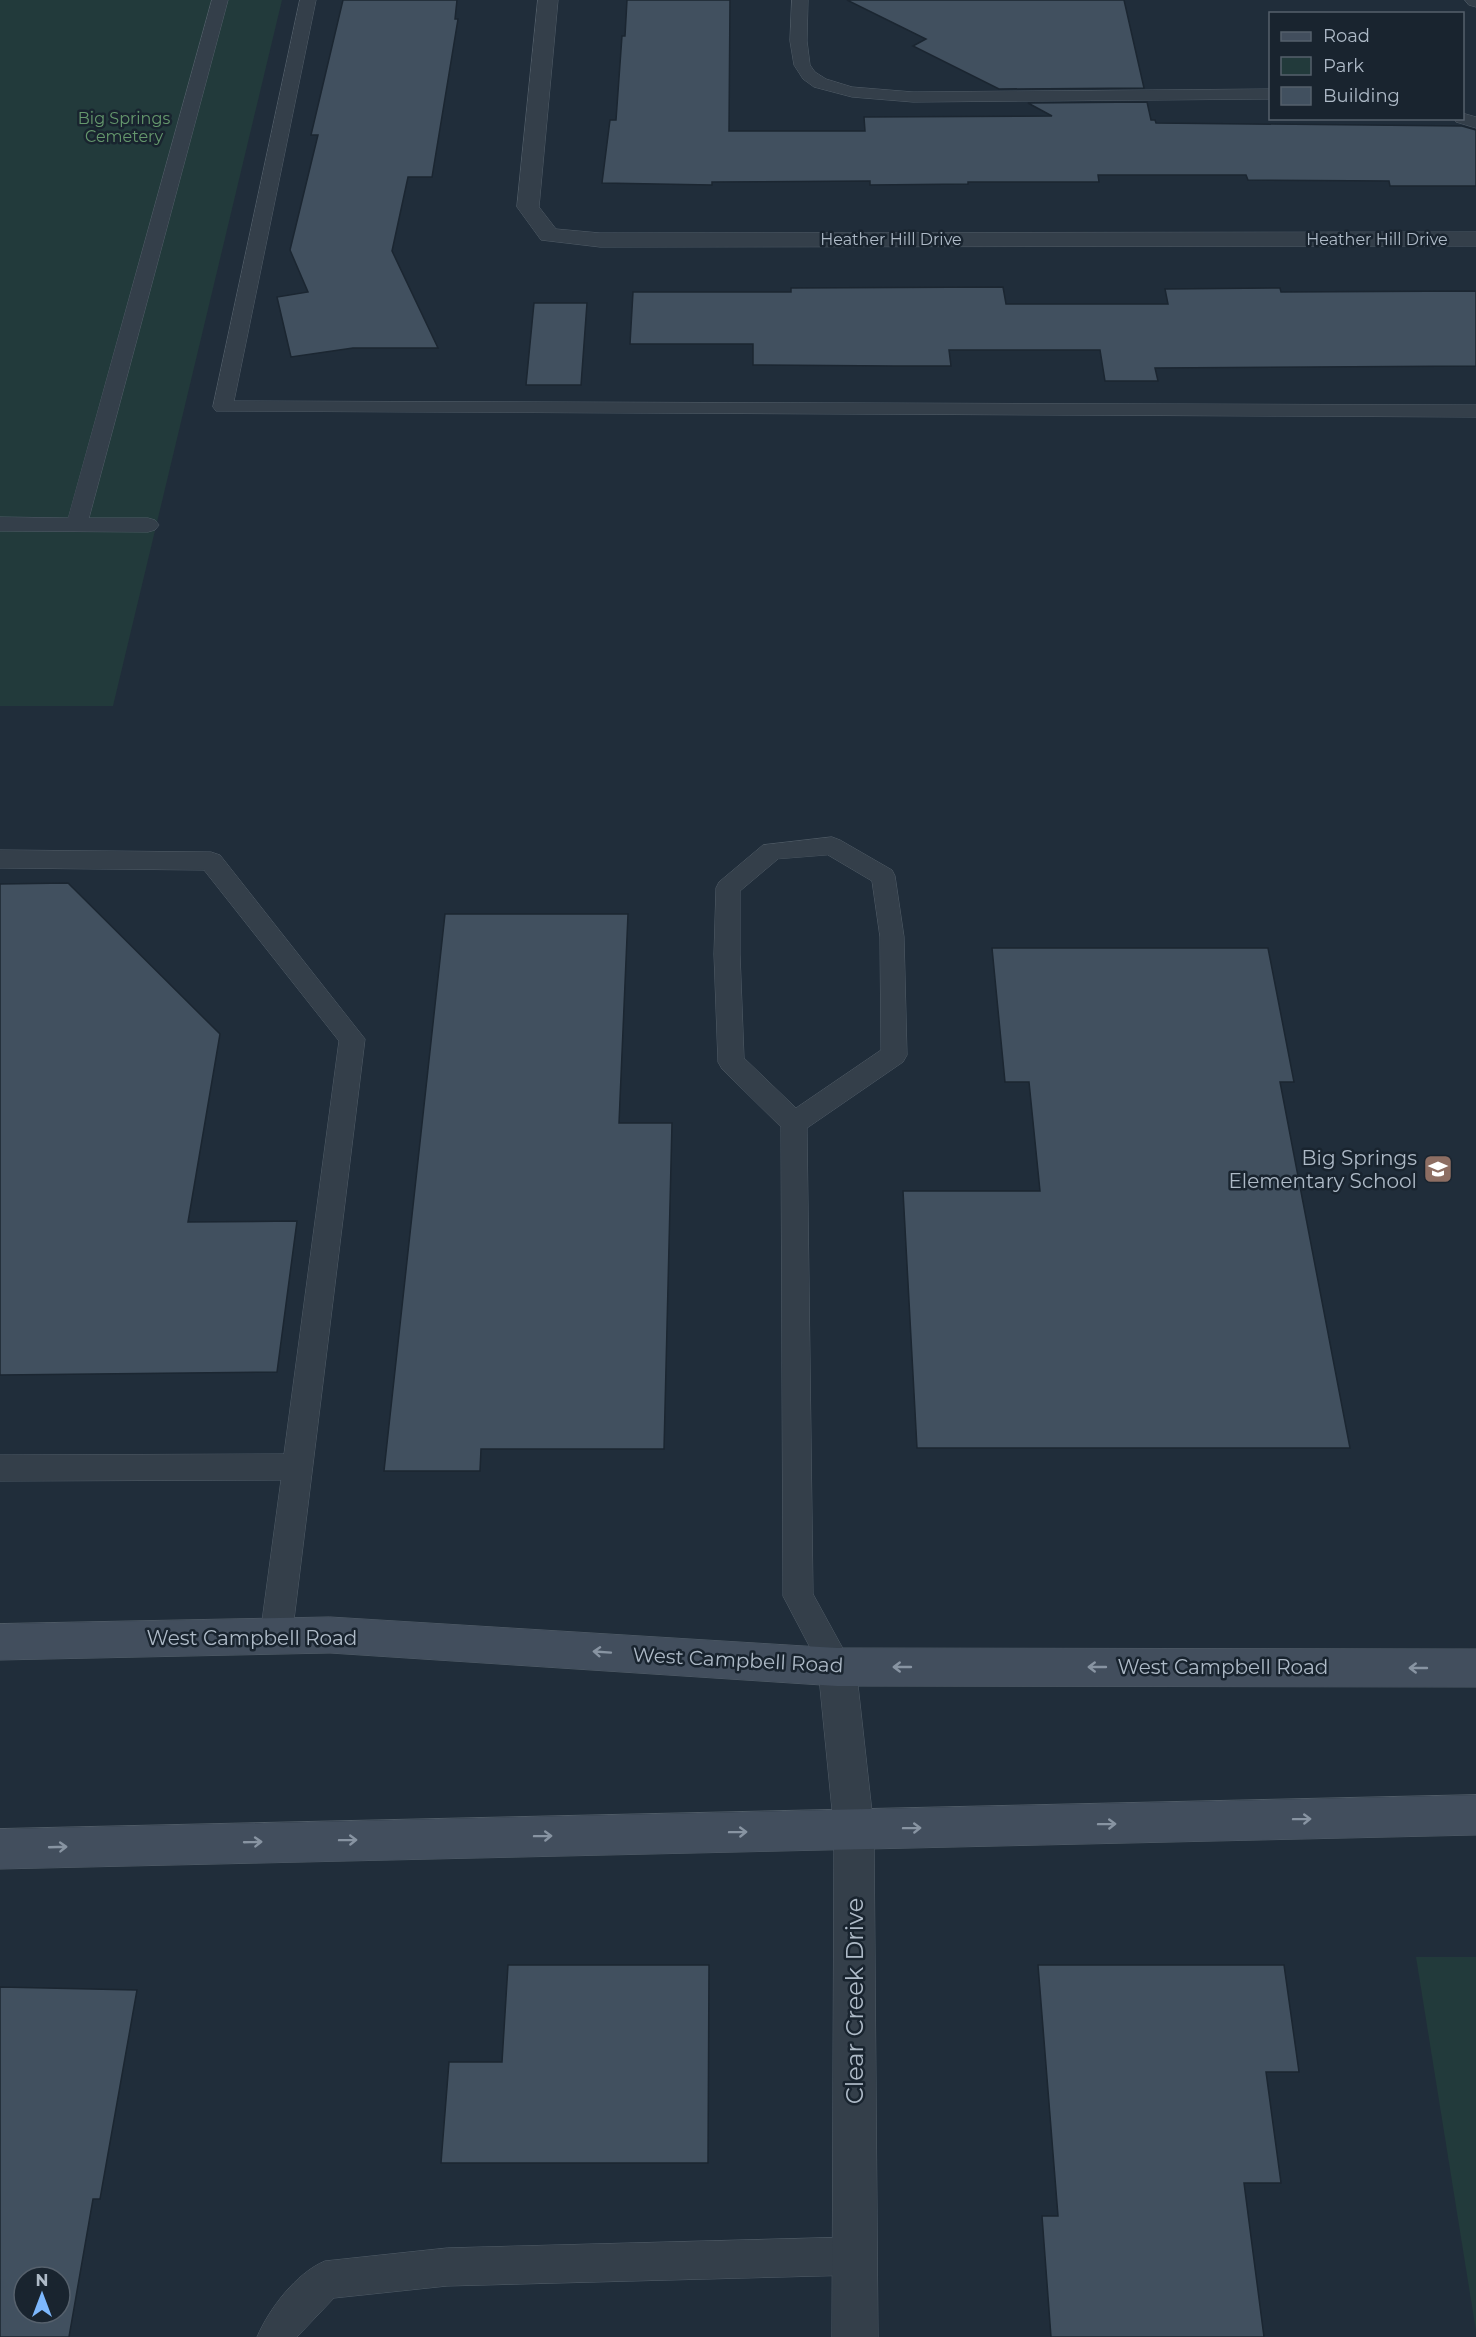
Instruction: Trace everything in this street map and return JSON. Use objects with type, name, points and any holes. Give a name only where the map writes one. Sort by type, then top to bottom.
[{"type":"main road","name":"West Campbell Road","points":[[0,1642],[330,1635],[837,1666],[1476,1668]]},
{"type":"main road","points":[[0,1849],[1476,1815]]},
{"type":"street","name":"Heather Hill Drive","points":[[548,0],[528,207],[549,235],[600,240],[1476,239]]},
{"type":"street","name":"Clear Creek Drive","points":[[837,1666],[854,1830],[857,2256],[855,2337]]},
{"type":"lane","points":[[77,525],[220,0]]},
{"type":"lane","points":[[308,0],[223,407],[1476,411]]},
{"type":"lane","points":[[800,0],[803,68],[825,84],[866,95],[925,97],[1269,94]]},
{"type":"lane","points":[[0,524],[148,525]]},
{"type":"lane","points":[[794,1123],[894,1055],[892,936],[883,876],[832,846],[772,851],[728,888],[727,954],[731,1062],[794,1123],[798,1596],[837,1666]]},
{"type":"lane","points":[[0,860],[211,861],[352,1039],[276,1636]]},
{"type":"lane","points":[[0,1468],[297,1467]]},
{"type":"lane","points":[[276,2337],[285,2321],[325,2280],[447,2267],[857,2256]]},
{"type":"green space","name":"Big Springs Cemetery","points":[[0,0],[282,0],[113,706],[0,706]]},
{"type":"green space","points":[[1416,1957],[1476,1957],[1476,2331]]},
{"type":"building","points":[[343,0],[457,0],[455,19],[458,19],[432,177],[408,177],[392,251],[438,348],[353,348],[291,357],[277,297],[308,292],[290,250],[318,135],[311,135]]},
{"type":"building","points":[[627,0],[730,0],[729,131],[865,131],[864,117],[1052,116],[1028,103],[1147,102],[1151,120],[1155,120],[1156,123],[1462,126],[1476,130],[1476,186],[1390,186],[1389,181],[1248,180],[1246,175],[1098,175],[1099,182],[968,182],[968,184],[870,185],[870,181],[712,182],[712,185],[602,183],[610,120],[616,120]]},
{"type":"building","points":[[847,0],[1124,0],[1144,88],[999,89],[913,46],[926,39]]},
{"type":"building","points":[[1003,287],[1006,304],[1168,304],[1165,289],[1280,288],[1281,292],[1476,291],[1476,366],[1155,368],[1158,381],[1105,381],[1100,350],[949,350],[951,366],[753,365],[753,344],[630,344],[633,292],[791,292],[791,288]]},
{"type":"building","points":[[534,303],[587,303],[581,385],[526,385]]},
{"type":"building","points":[[68,883],[220,1034],[188,1222],[297,1221],[277,1372],[0,1375],[0,884]]},
{"type":"building","points":[[445,914],[628,914],[619,1123],[672,1123],[664,1449],[481,1449],[480,1471],[384,1471]]},
{"type":"building","points":[[992,948],[1268,948],[1294,1082],[1280,1082],[1350,1448],[917,1448],[903,1191],[1040,1191],[1029,1082],[1005,1082]]},
{"type":"building","points":[[508,1965],[709,1965],[708,2163],[441,2163],[449,2062],[502,2062]]},
{"type":"building","points":[[1038,1965],[1284,1965],[1299,2072],[1266,2072],[1281,2183],[1244,2183],[1264,2337],[1051,2337],[1042,2216],[1058,2216]]},
{"type":"building","points":[[0,1987],[137,1990],[100,2199],[93,2199],[72,2320],[72,2265],[12,2265],[12,2325],[71,2325],[69,2337],[0,2337]]},
{"type":"place","name":"Big Springs Elementary School","points":[[1438,1169]]}]
